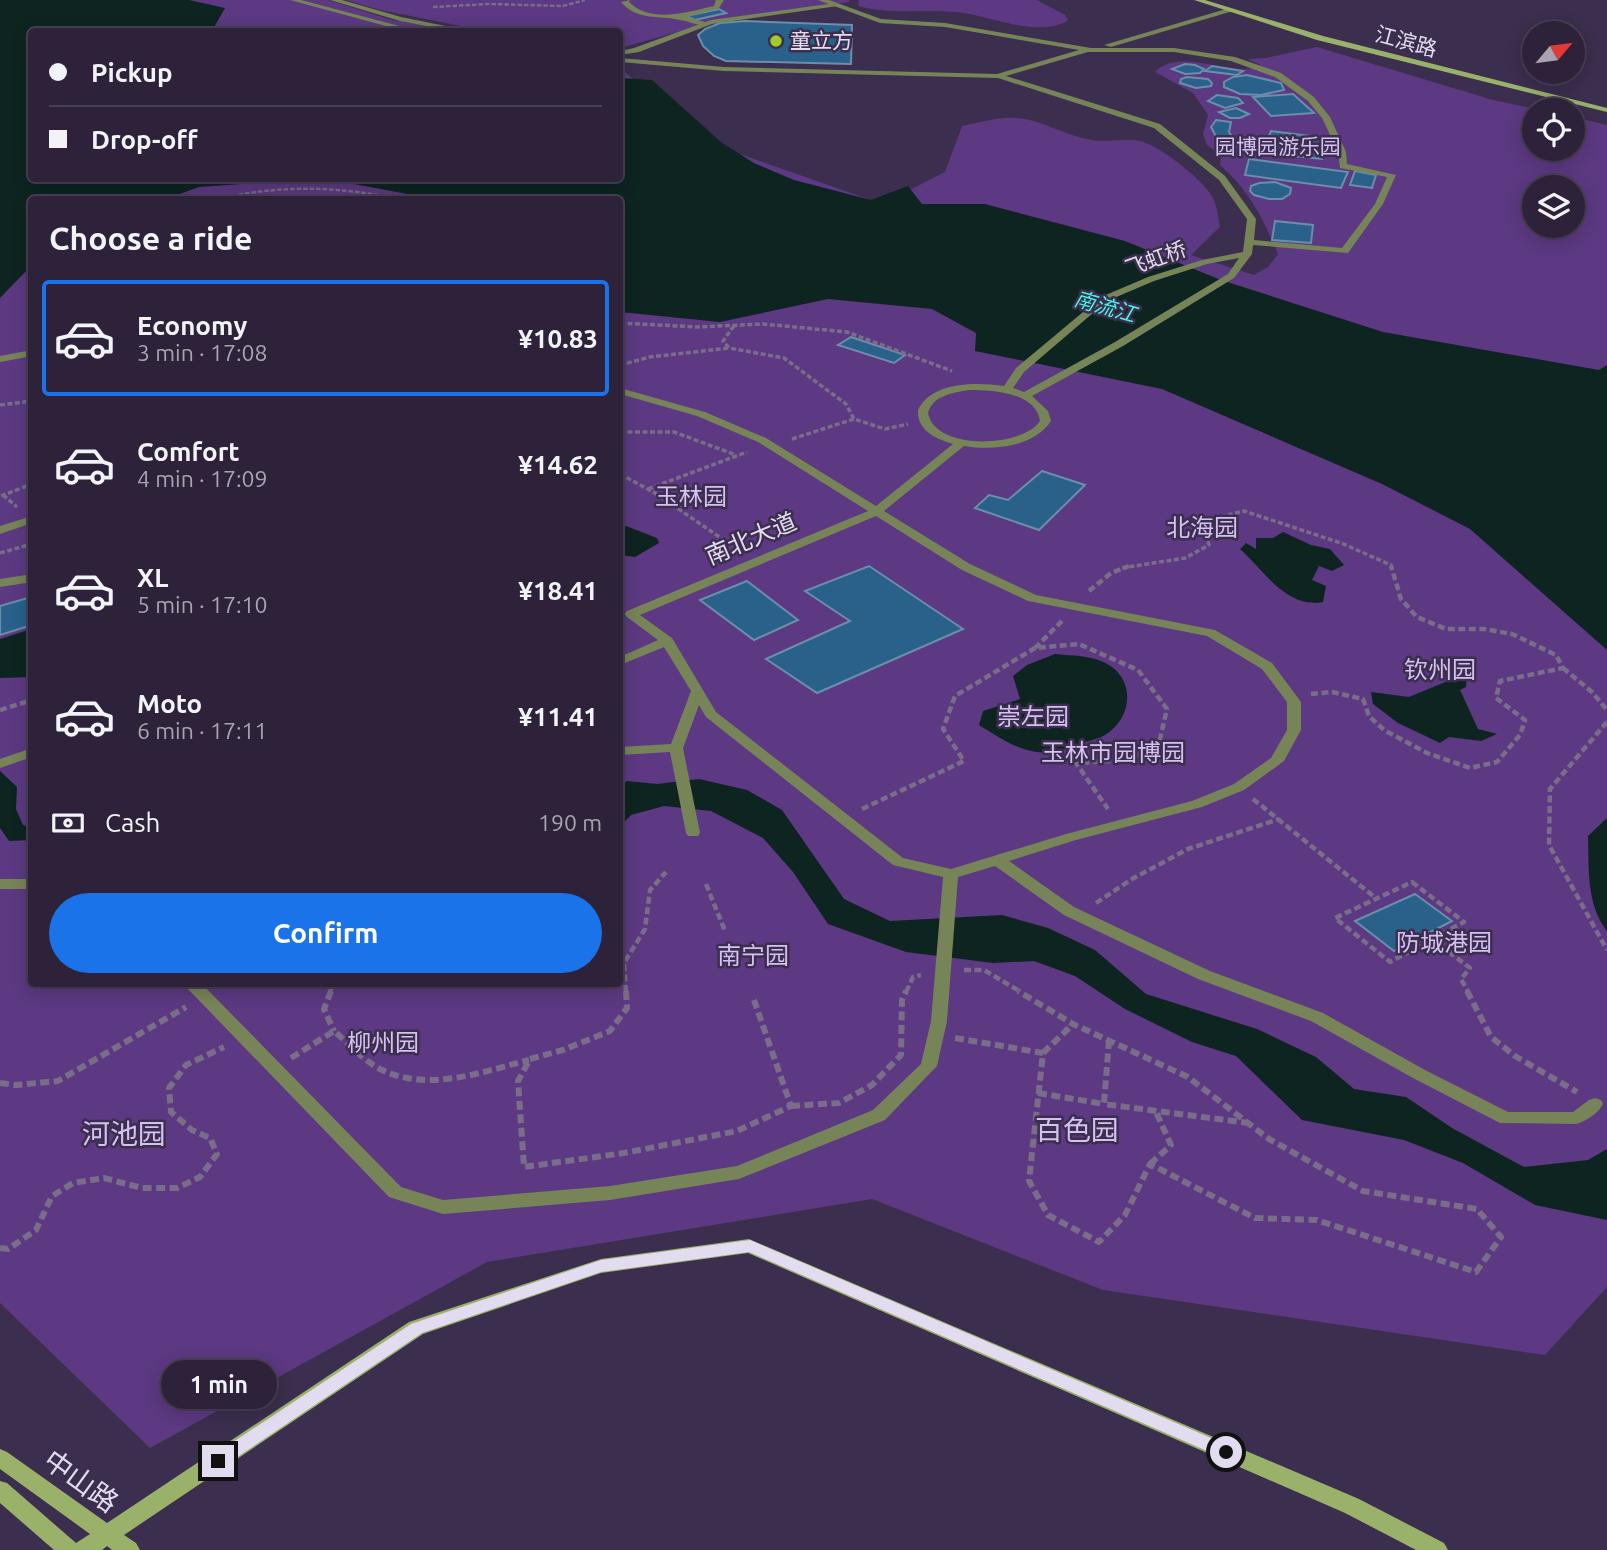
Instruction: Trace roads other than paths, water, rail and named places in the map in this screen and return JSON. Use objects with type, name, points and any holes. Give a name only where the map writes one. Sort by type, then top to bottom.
[{"type":"main road","name":"江滨路","points":[[1198,0],[1334,41],[1607,110]]},
{"type":"main road","name":"江滨路","points":[[1216,0],[1412,57],[1607,104]]},
{"type":"main road","points":[[84,1550],[416,1328],[601,1266],[750,1246],[1352,1506],[1437,1550]]},
{"type":"main road","name":"中山路","points":[[0,1458],[129,1550]]},
{"type":"main road","points":[[0,1490],[69,1550]]},
{"type":"street","points":[[293,0],[403,28]]},
{"type":"street","points":[[334,0],[400,19],[450,28]]},
{"type":"street","points":[[627,0],[625,2],[628,7],[641,13],[680,17],[702,24]]},
{"type":"street","points":[[680,17],[716,6],[720,0]]},
{"type":"street","points":[[822,0],[880,20],[945,25],[1091,50],[1174,50],[1232,59],[1278,75],[1311,99],[1326,117],[1342,152],[1343,166],[1392,175],[1379,204],[1345,251],[1248,242]]},
{"type":"street","points":[[623,52],[636,50],[702,24],[836,5]]},
{"type":"street","points":[[999,76],[1229,11]]},
{"type":"street","points":[[623,60],[724,69],[999,76],[1157,126],[1222,178],[1252,219],[1247,254]]},
{"type":"street","name":"飞虹桥","points":[[1007,390],[1020,370],[1104,299],[1151,279],[1205,262],[1247,254]]},
{"type":"street","name":"飞虹桥","points":[[1024,396],[1119,344],[1231,276],[1247,254]]},
{"type":"street","points":[[0,359],[28,354]]},
{"type":"street","points":[[988,387],[1007,390],[1037,404],[1045,414],[1045,424],[1037,433],[1023,440],[1004,444],[961,443],[931,430],[924,421],[922,412],[927,403],[937,396],[960,389],[988,387]]},
{"type":"street","points":[[623,392],[701,414],[770,445],[966,567],[1032,598],[1211,633],[1267,666],[1294,702],[1294,730],[1277,761],[1239,787],[1197,804],[951,874],[898,862],[711,714],[667,641],[623,661]]},
{"type":"street","name":"南北大道","points":[[625,612],[877,511],[961,443]]},
{"type":"street","points":[[0,530],[28,520]]},
{"type":"street","points":[[0,583],[28,579]]},
{"type":"street","name":"南北大道","points":[[625,612],[667,641]]},
{"type":"street","points":[[693,833],[676,748],[697,692]]},
{"type":"street","points":[[623,751],[676,748]]},
{"type":"street","points":[[0,764],[28,754]]},
{"type":"street","points":[[997,860],[1079,915],[1204,975],[1317,1017],[1419,1074],[1506,1118],[1576,1118],[1595,1104]]},
{"type":"street","points":[[199,990],[395,1192],[443,1207],[610,1193],[739,1171],[879,1115],[929,1066],[936,1035],[951,874]]},
{"type":"street","points":[[0,884],[28,884]]},
{"type":"water","points":[[0,0],[189,0],[225,8],[214,28],[28,28],[28,182],[270,182],[199,187],[174,196],[28,196],[28,269],[0,298]]},
{"type":"water","name":"南流江","points":[[623,78],[652,80],[722,143],[754,163],[794,180],[871,200],[908,186],[922,204],[985,204],[1125,241],[1221,280],[1383,332],[1599,370],[1607,365],[1607,650],[1470,529],[1382,484],[1162,389],[975,351],[976,333],[932,309],[828,299],[720,322],[623,312],[623,196],[418,196],[343,182],[623,182]]},
{"type":"water","points":[[623,526],[657,538],[659,543],[635,557],[623,555]]},
{"type":"water","points":[[1283,532],[1311,545],[1330,549],[1344,565],[1332,571],[1319,566],[1312,580],[1326,586],[1323,602],[1310,603],[1287,594],[1240,549],[1246,543],[1256,549],[1256,538],[1273,538]]},
{"type":"water","points":[[28,630],[28,677],[0,678],[0,639]]},
{"type":"water","points":[[1055,654],[1099,660],[1120,674],[1125,683],[1127,702],[1125,712],[1113,729],[1096,739],[1042,752],[1014,745],[979,725],[983,711],[1020,699],[1013,676],[1027,665]]},
{"type":"water","points":[[1467,673],[1466,687],[1460,690],[1478,729],[1497,734],[1481,741],[1449,737],[1440,743],[1398,723],[1373,704],[1371,692],[1409,697]]},
{"type":"water","points":[[0,771],[17,787],[16,809],[23,825],[28,827],[28,840],[9,841],[0,828]]},
{"type":"water","points":[[699,779],[747,790],[782,810],[844,899],[890,921],[1002,915],[1048,928],[1095,950],[1146,994],[1257,1029],[1316,1057],[1354,1089],[1406,1097],[1452,1128],[1524,1167],[1588,1160],[1607,1149],[1607,1220],[1535,1205],[1463,1163],[1404,1140],[1302,1120],[1236,1056],[1192,1042],[1125,1009],[1075,976],[1034,961],[993,963],[906,952],[828,924],[793,872],[763,838],[711,811],[664,806],[631,815],[623,823],[623,784],[627,781],[657,784]]},
{"type":"water","points":[[1607,818],[1607,931],[1592,898],[1588,836]]},
{"type":"place","name":"童立方","points":[[776,41]]},
{"type":"park label","name":"园博园游乐园","points":[[1278,147]]},
{"type":"park label","name":"玉林园","points":[[691,497]]},
{"type":"park label","name":"北海园","points":[[1202,528]]},
{"type":"park label","name":"钦州园","points":[[1440,670]]},
{"type":"park label","name":"崇左园","points":[[1033,717]]},
{"type":"park label","name":"玉林市园博园","points":[[1113,753]]},
{"type":"park label","name":"防城港园","points":[[1444,943]]},
{"type":"park label","name":"南宁园","points":[[753,956]]},
{"type":"park label","name":"柳州园","points":[[383,1043]]},
{"type":"park label","name":"百色园","points":[[1077,1130]]},
{"type":"park label","name":"河池园","points":[[124,1134]]}]
